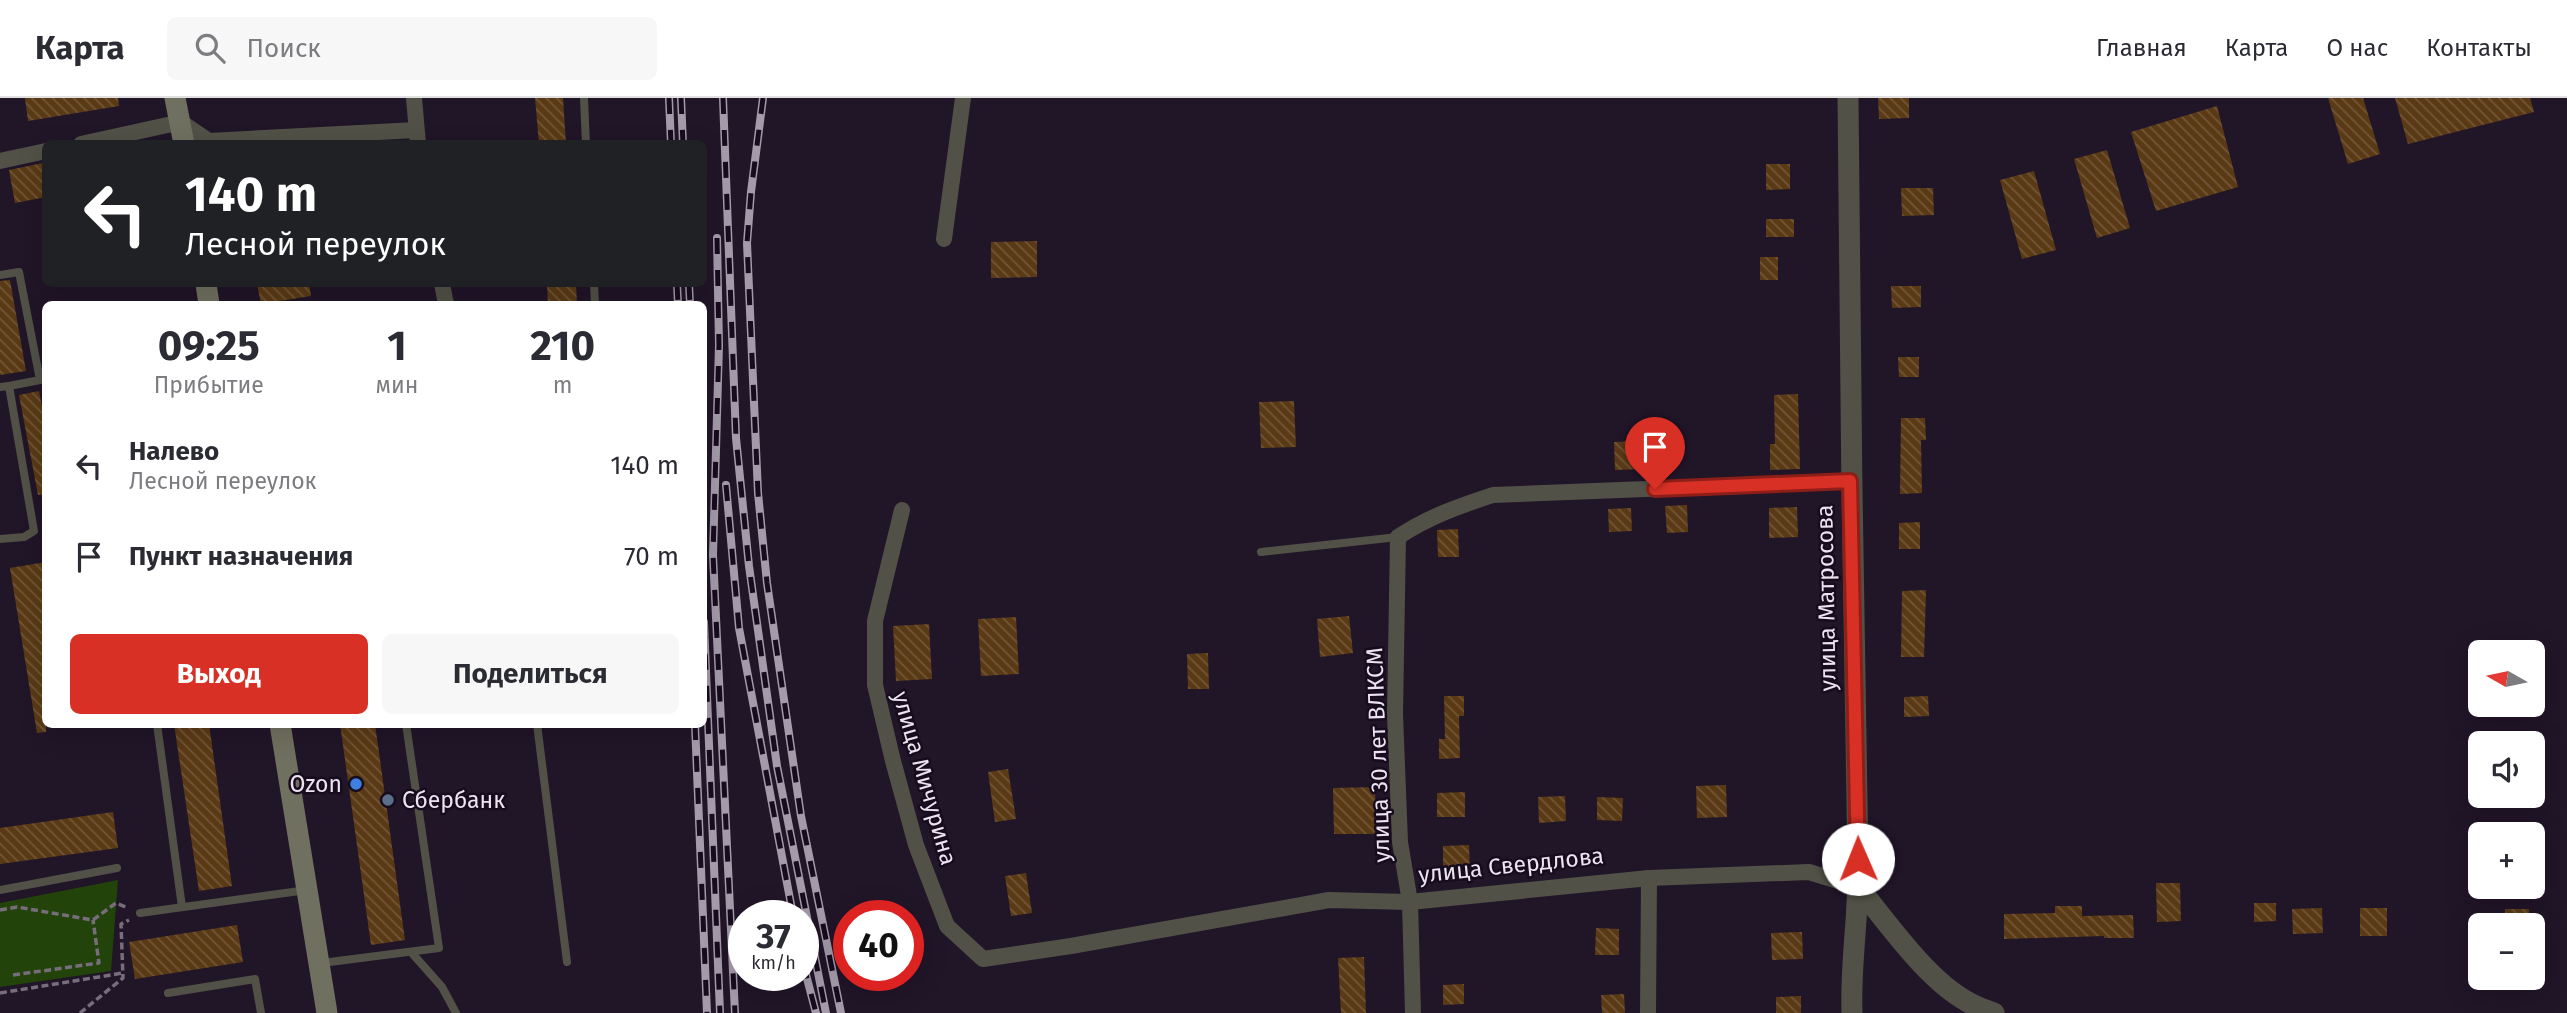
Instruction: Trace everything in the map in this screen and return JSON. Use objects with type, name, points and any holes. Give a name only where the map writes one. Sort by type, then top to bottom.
[{"type":"main road","points":[[175,98],[182,133]]},
{"type":"main road","points":[[281,728],[327,1013]]},
{"type":"street","points":[[261,140],[417,137],[414,98]]},
{"type":"street","points":[[944,239],[963,98]]},
{"type":"street","name":"улица Матросова","points":[[1848,98],[1850,481],[1858,887],[1852,1013]]},
{"type":"street","points":[[118,140],[182,133],[206,140]]},
{"type":"street","points":[[0,160],[42,152]]},
{"type":"street","points":[[1398,537],[1416,524],[1449,509],[1493,495],[1850,481]]},
{"type":"street","name":"улица Мичурина","points":[[902,510],[875,621],[875,685],[916,845],[947,926],[983,959]]},
{"type":"street","name":"улица 30 лет ВЛКСМ","points":[[1398,537],[1395,714],[1400,842],[1410,901],[1413,1013]]},
{"type":"street","name":"улица Свердлова","points":[[983,959],[1329,900],[1410,901],[1649,878],[1809,872],[1858,887]]},
{"type":"street","points":[[1648,1013],[1649,878]]},
{"type":"street","points":[[1858,887],[1913,954],[1943,983],[1968,1002],[1994,1013]]},
{"type":"lane","points":[[584,98],[586,140]]},
{"type":"lane","points":[[0,275],[19,272],[40,380],[4,387],[34,531],[24,537],[0,539]]},
{"type":"lane","points":[[1261,552],[1398,537]]},
{"type":"lane","points":[[158,728],[182,907]]},
{"type":"lane","points":[[318,963],[439,948],[407,728]]},
{"type":"lane","points":[[538,728],[567,962]]},
{"type":"lane","points":[[0,890],[117,868]]},
{"type":"lane","points":[[140,914],[307,890]]},
{"type":"lane","points":[[411,952],[442,987],[456,1013]]},
{"type":"lane","points":[[168,993],[255,979],[261,1013]]},
{"type":"path","points":[[0,910],[18,907],[93,920],[116,903]]},
{"type":"path","points":[[80,1013],[123,978],[121,924],[140,914]]},
{"type":"path","points":[[13,975],[99,963],[93,920]]},
{"type":"path","points":[[0,993],[123,973]]},
{"type":"green space","points":[[118,880],[111,971],[0,987],[0,903]]},
{"type":"building","points":[[25,98],[118,98],[119,106],[28,121]]},
{"type":"building","points":[[535,98],[563,98],[566,140],[539,140]]},
{"type":"building","points":[[1878,98],[1909,98],[1909,118],[1879,119]]},
{"type":"building","points":[[2328,98],[2363,98],[2380,154],[2348,164]]},
{"type":"building","points":[[2395,98],[2530,98],[2534,112],[2408,144]]},
{"type":"building","points":[[2217,106],[2238,187],[2156,211],[2131,132]]},
{"type":"building","points":[[2107,150],[2130,228],[2097,238],[2074,159]]},
{"type":"building","points":[[42,163],[42,198],[15,203],[9,170]]},
{"type":"building","points":[[1766,164],[1790,164],[1790,189],[1766,190]]},
{"type":"building","points":[[2034,171],[2056,250],[2022,259],[2000,180]]},
{"type":"building","points":[[1901,188],[1933,188],[1934,215],[1902,216]]},
{"type":"building","points":[[1766,219],[1794,219],[1794,237],[1766,237]]},
{"type":"building","points":[[1037,241],[1037,277],[991,278],[991,242]]},
{"type":"building","points":[[1760,257],[1778,257],[1778,280],[1760,280]]},
{"type":"building","points":[[10,280],[26,371],[0,375],[0,281]]},
{"type":"building","points":[[1891,286],[1921,286],[1921,307],[1892,308]]},
{"type":"building","points":[[258,287],[310,287],[311,296],[260,301]]},
{"type":"building","points":[[547,287],[576,287],[577,301],[548,301]]},
{"type":"building","points":[[1898,357],[1919,357],[1919,377],[1899,377]]},
{"type":"building","points":[[39,391],[42,407],[42,494],[38,495],[19,395]]},
{"type":"building","points":[[1798,394],[1800,469],[1770,470],[1770,444],[1775,444],[1774,395]]},
{"type":"building","points":[[1294,401],[1296,447],[1261,448],[1259,402]]},
{"type":"building","points":[[1901,418],[1925,418],[1926,440],[1921,440],[1922,493],[1900,494]]},
{"type":"building","points":[[1642,441],[1643,469],[1615,470],[1614,442]]},
{"type":"building","points":[[1687,505],[1688,532],[1667,533],[1665,506]]},
{"type":"building","points":[[1797,507],[1798,537],[1769,538],[1769,508]]},
{"type":"building","points":[[1631,508],[1632,531],[1609,532],[1608,509]]},
{"type":"building","points":[[1920,522],[1920,549],[1899,549],[1899,523]]},
{"type":"building","points":[[1458,529],[1459,557],[1438,557],[1437,530]]},
{"type":"building","points":[[42,563],[42,728],[46,728],[46,732],[37,733],[10,568]]},
{"type":"building","points":[[1926,590],[1924,657],[1901,657],[1902,591]]},
{"type":"building","points":[[1349,616],[1353,653],[1320,657],[1317,619]]},
{"type":"building","points":[[1016,617],[1019,674],[981,676],[978,619]]},
{"type":"building","points":[[929,624],[932,679],[896,681],[893,626]]},
{"type":"building","points":[[1208,653],[1209,689],[1188,689],[1187,654]]},
{"type":"building","points":[[1444,696],[1464,696],[1464,716],[1459,716],[1460,758],[1439,759],[1439,739],[1445,739]]},
{"type":"building","points":[[1928,696],[1929,716],[1904,717],[1904,697]]},
{"type":"building","points":[[175,728],[210,728],[232,886],[199,891]]},
{"type":"building","points":[[341,728],[376,728],[405,940],[371,945]]},
{"type":"building","points":[[1008,769],[1016,819],[995,822],[988,772]]},
{"type":"building","points":[[1726,785],[1727,817],[1697,818],[1696,786]]},
{"type":"building","points":[[1375,787],[1376,834],[1334,834],[1333,788]]},
{"type":"building","points":[[1465,792],[1465,817],[1437,817],[1437,793]]},
{"type":"building","points":[[1565,796],[1566,821],[1539,823],[1538,797]]},
{"type":"building","points":[[1597,797],[1623,798],[1622,821],[1597,820]]},
{"type":"building","points":[[113,812],[118,848],[0,864],[0,828]]},
{"type":"building","points":[[1469,845],[1470,872],[1443,872],[1443,846]]},
{"type":"building","points":[[1026,873],[1032,913],[1011,916],[1005,876]]},
{"type":"building","points":[[2156,883],[2180,883],[2181,921],[2157,922]]},
{"type":"building","points":[[2254,903],[2276,903],[2276,921],[2254,922]]},
{"type":"building","points":[[2055,906],[2082,906],[2082,916],[2133,915],[2134,938],[2104,936],[2004,939],[2004,914],[2055,913]]},
{"type":"building","points":[[2322,908],[2323,933],[2293,934],[2292,909]]},
{"type":"building","points":[[2360,908],[2387,908],[2387,936],[2360,936]]},
{"type":"building","points":[[2505,909],[2529,909],[2529,913],[2505,913]]},
{"type":"building","points":[[237,925],[243,962],[135,979],[129,942]]},
{"type":"building","points":[[1596,928],[1619,929],[1619,955],[1595,955]]},
{"type":"building","points":[[1802,932],[1803,959],[1772,960],[1771,933]]},
{"type":"building","points":[[1364,957],[1366,1013],[1341,1013],[1338,958]]},
{"type":"building","points":[[1464,984],[1464,1004],[1443,1005],[1443,985]]},
{"type":"building","points":[[1624,994],[1625,1013],[1602,1013],[1601,995]]},
{"type":"building","points":[[1801,996],[1801,1013],[1776,1013],[1776,997]]},
{"type":"railway","points":[[669,98],[671,140]]},
{"type":"railway","points":[[681,98],[683,140]]},
{"type":"railway","points":[[723,98],[736,438],[749,566],[777,766],[826,1013]]},
{"type":"railway","points":[[763,98],[747,243],[758,493],[767,583],[801,816],[841,1013]]},
{"type":"railway","points":[[717,238],[719,345],[713,555],[735,1013]]},
{"type":"railway","points":[[677,287],[678,301]]},
{"type":"railway","points":[[689,287],[690,301]]},
{"type":"railway","points":[[726,485],[739,628],[790,900]]},
{"type":"railway","points":[[707,695],[720,1013]]},
{"type":"railway","points":[[695,728],[707,1013]]},
{"type":"railway","points":[[810,991],[816,1013]]},
{"type":"place","name":"Ozon","points":[[356,784]]},
{"type":"place","name":"Сбербанк","points":[[388,800]]},
{"type":"route","points":[[1655,489],[1850,481],[1858,859]]}]
